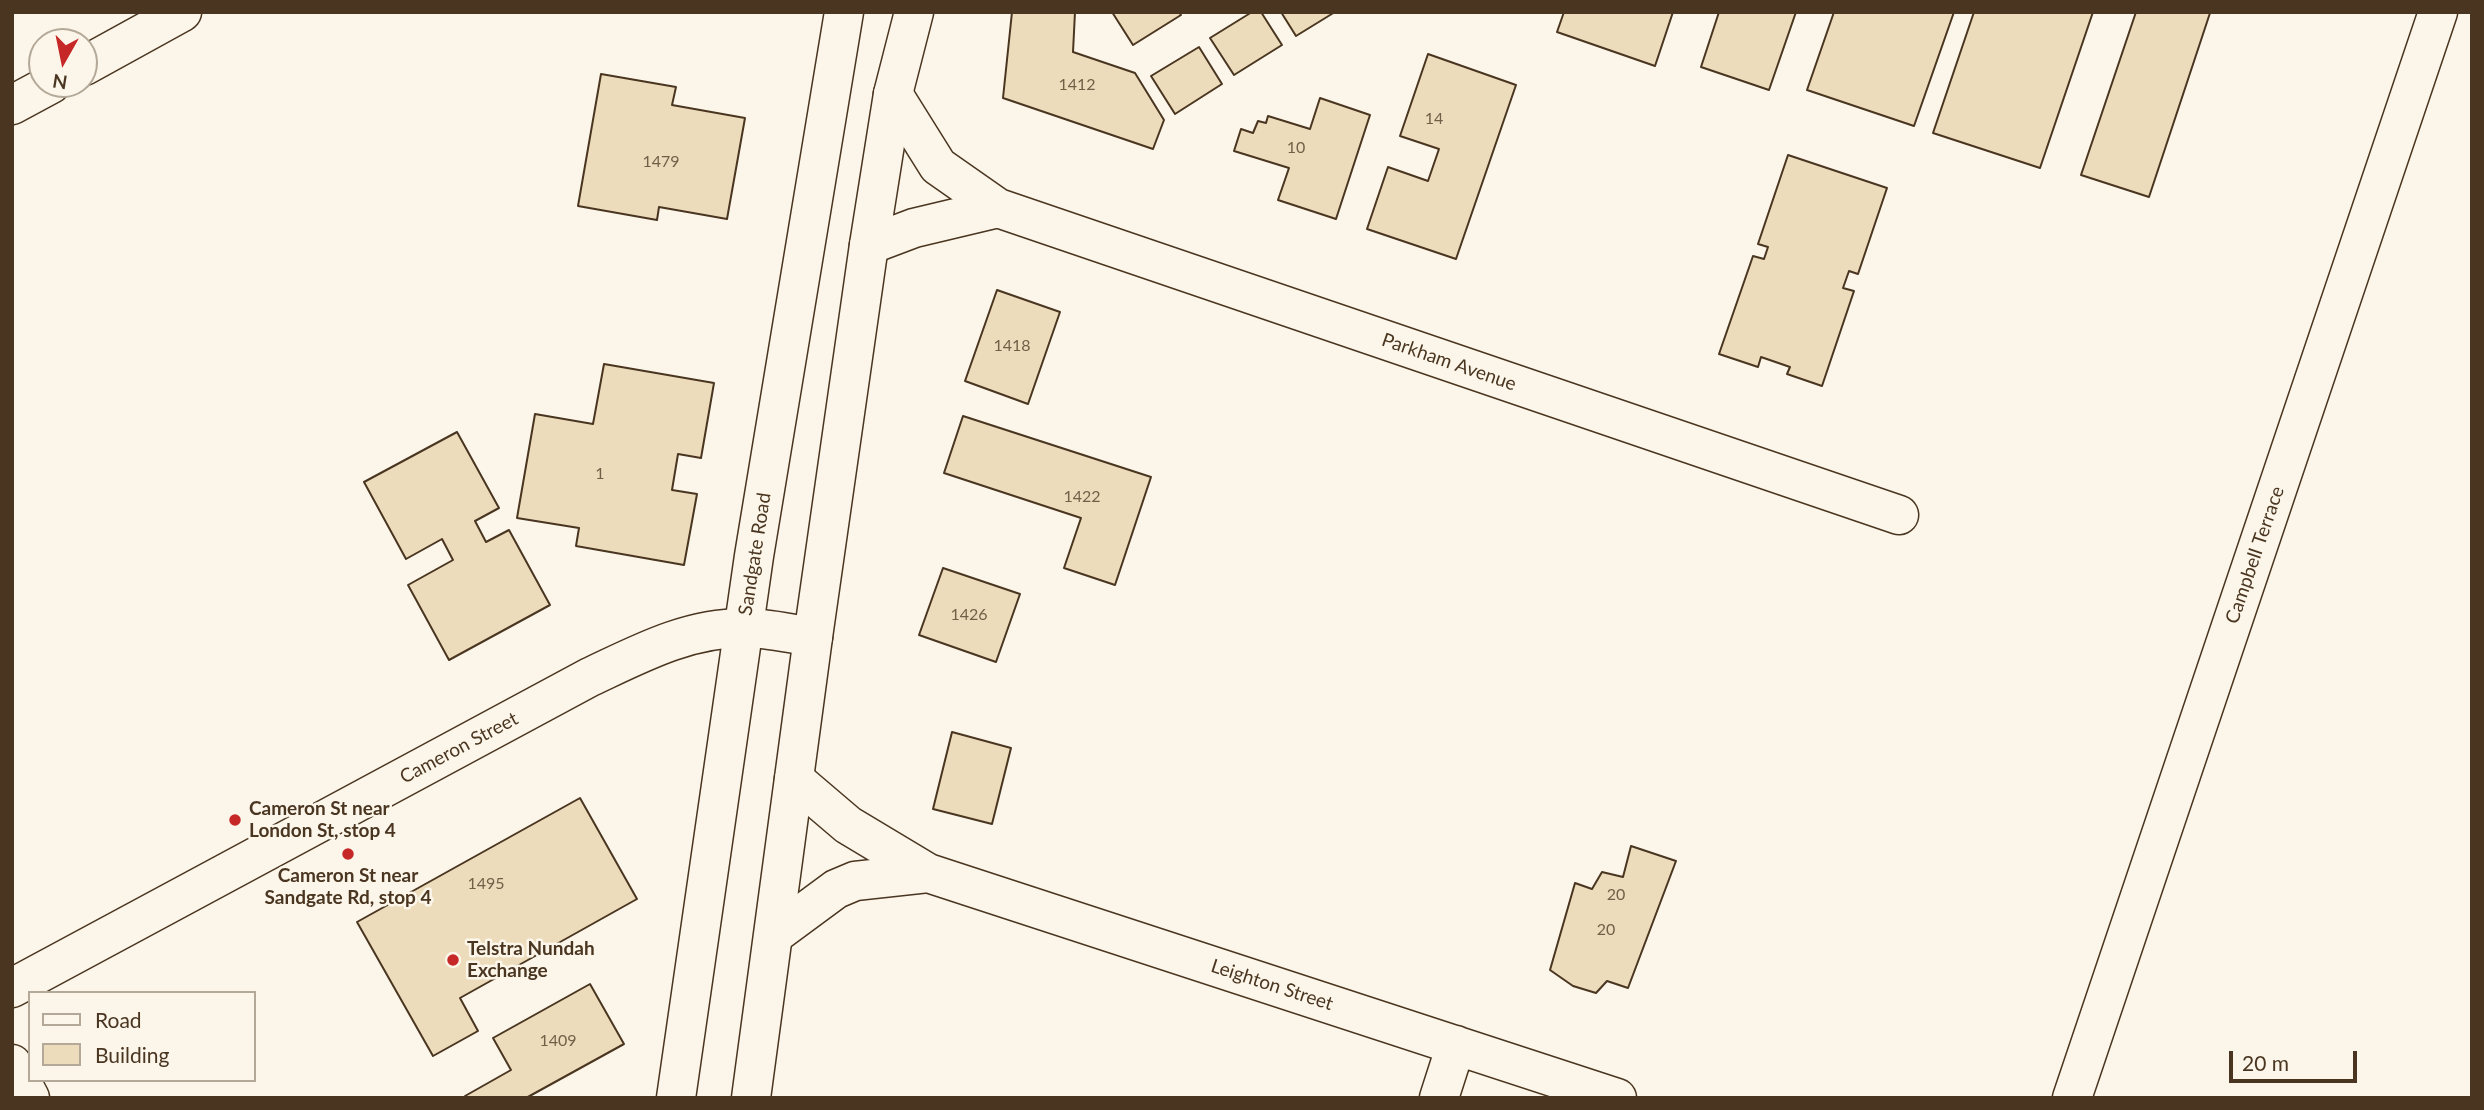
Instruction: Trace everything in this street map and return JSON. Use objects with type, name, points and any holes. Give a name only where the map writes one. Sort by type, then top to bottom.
[{"type":"main road","points":[[98,58],[182,12]]},
{"type":"main road","name":"Sandgate Road","points":[[676,1098],[743,627],[844,12]]},
{"type":"main road","points":[[751,1098],[869,245],[893,94],[914,12]]},
{"type":"main road","name":"Campbell Terrace","points":[[2072,1098],[2438,12]]},
{"type":"main road","name":"Parkham Avenue","points":[[893,94],[938,166],[998,208],[1899,515]]},
{"type":"main road","points":[[12,105],[28,96]]},
{"type":"main road","points":[[869,245],[914,228],[998,208]]},
{"type":"main road","name":"Cameron Street","points":[[12,988],[590,677],[674,639],[743,627],[813,637]]},
{"type":"main road","name":"Leighton Street","points":[[794,779],[848,825],[928,873],[1617,1098]]},
{"type":"main road","name":"Leighton Street","points":[[775,934],[836,890],[855,881],[928,873]]},
{"type":"main road","points":[[1439,1098],[1456,1045]]},
{"type":"main road","points":[[12,1065],[30,1098]]},
{"type":"building","points":[[1012,12],[1075,12],[1073,52],[1135,73],[1164,120],[1153,149],[1003,98]]},
{"type":"building","points":[[1112,12],[1179,12],[1181,15],[1133,45]]},
{"type":"building","points":[[1252,12],[1261,12],[1282,45],[1234,75],[1210,38]]},
{"type":"building","points":[[1281,12],[1335,12],[1296,36]]},
{"type":"building","points":[[1564,12],[1673,12],[1655,66],[1557,32]]},
{"type":"building","points":[[1719,12],[1796,12],[1769,90],[1701,67]]},
{"type":"building","points":[[1834,12],[1954,12],[1914,126],[1807,90]]},
{"type":"building","points":[[1974,12],[2093,12],[2040,168],[1933,133]]},
{"type":"building","points":[[2136,12],[2210,13],[2149,197],[2081,175]]},
{"type":"building","points":[[1199,47],[1222,84],[1175,114],[1151,76]]},
{"type":"building","points":[[1428,54],[1516,85],[1456,259],[1367,229],[1388,167],[1428,181],[1439,149],[1400,136]]},
{"type":"building","points":[[601,74],[676,87],[672,105],[745,118],[727,219],[659,207],[657,220],[578,206]]},
{"type":"building","points":[[1320,98],[1370,115],[1336,219],[1278,200],[1289,168],[1234,151],[1241,129],[1253,133],[1258,121],[1266,123],[1268,116],[1310,129]]},
{"type":"building","points":[[1788,155],[1887,188],[1858,274],[1849,271],[1843,288],[1854,291],[1822,386],[1787,374],[1790,367],[1761,357],[1758,367],[1719,354],[1753,256],[1764,259],[1768,247],[1758,244]]},
{"type":"building","points":[[997,290],[1060,312],[1028,404],[965,381]]},
{"type":"building","points":[[604,364],[714,383],[701,458],[678,454],[672,490],[697,494],[684,565],[576,546],[579,528],[517,518],[535,414],[593,424]]},
{"type":"building","points":[[963,416],[1151,477],[1115,585],[1064,568],[1081,518],[944,473]]},
{"type":"building","points":[[457,432],[499,508],[475,521],[486,542],[509,530],[550,605],[449,660],[408,585],[453,560],[442,539],[406,559],[364,482]]},
{"type":"building","points":[[943,568],[1020,594],[996,662],[919,635]]},
{"type":"building","points":[[952,732],[1011,748],[992,824],[933,809]]},
{"type":"building","name":"Telstra Nundah Exchange","points":[[580,798],[637,899],[460,998],[478,1031],[433,1056],[357,922]]},
{"type":"building","points":[[1631,846],[1676,861],[1628,988],[1607,981],[1596,993],[1573,986],[1550,970],[1575,883],[1592,889],[1602,872],[1623,877]]},
{"type":"building","points":[[590,984],[624,1044],[526,1098],[466,1098],[465,1096],[511,1070],[493,1038]]},
{"type":"place","name":"Cameron St near London St, stop 4","points":[[235,820]]},
{"type":"place","name":"Cameron St near Sandgate Rd, stop 4","points":[[348,854]]},
{"type":"place","name":"Telstra Nundah Exchange","points":[[453,960]]}]
